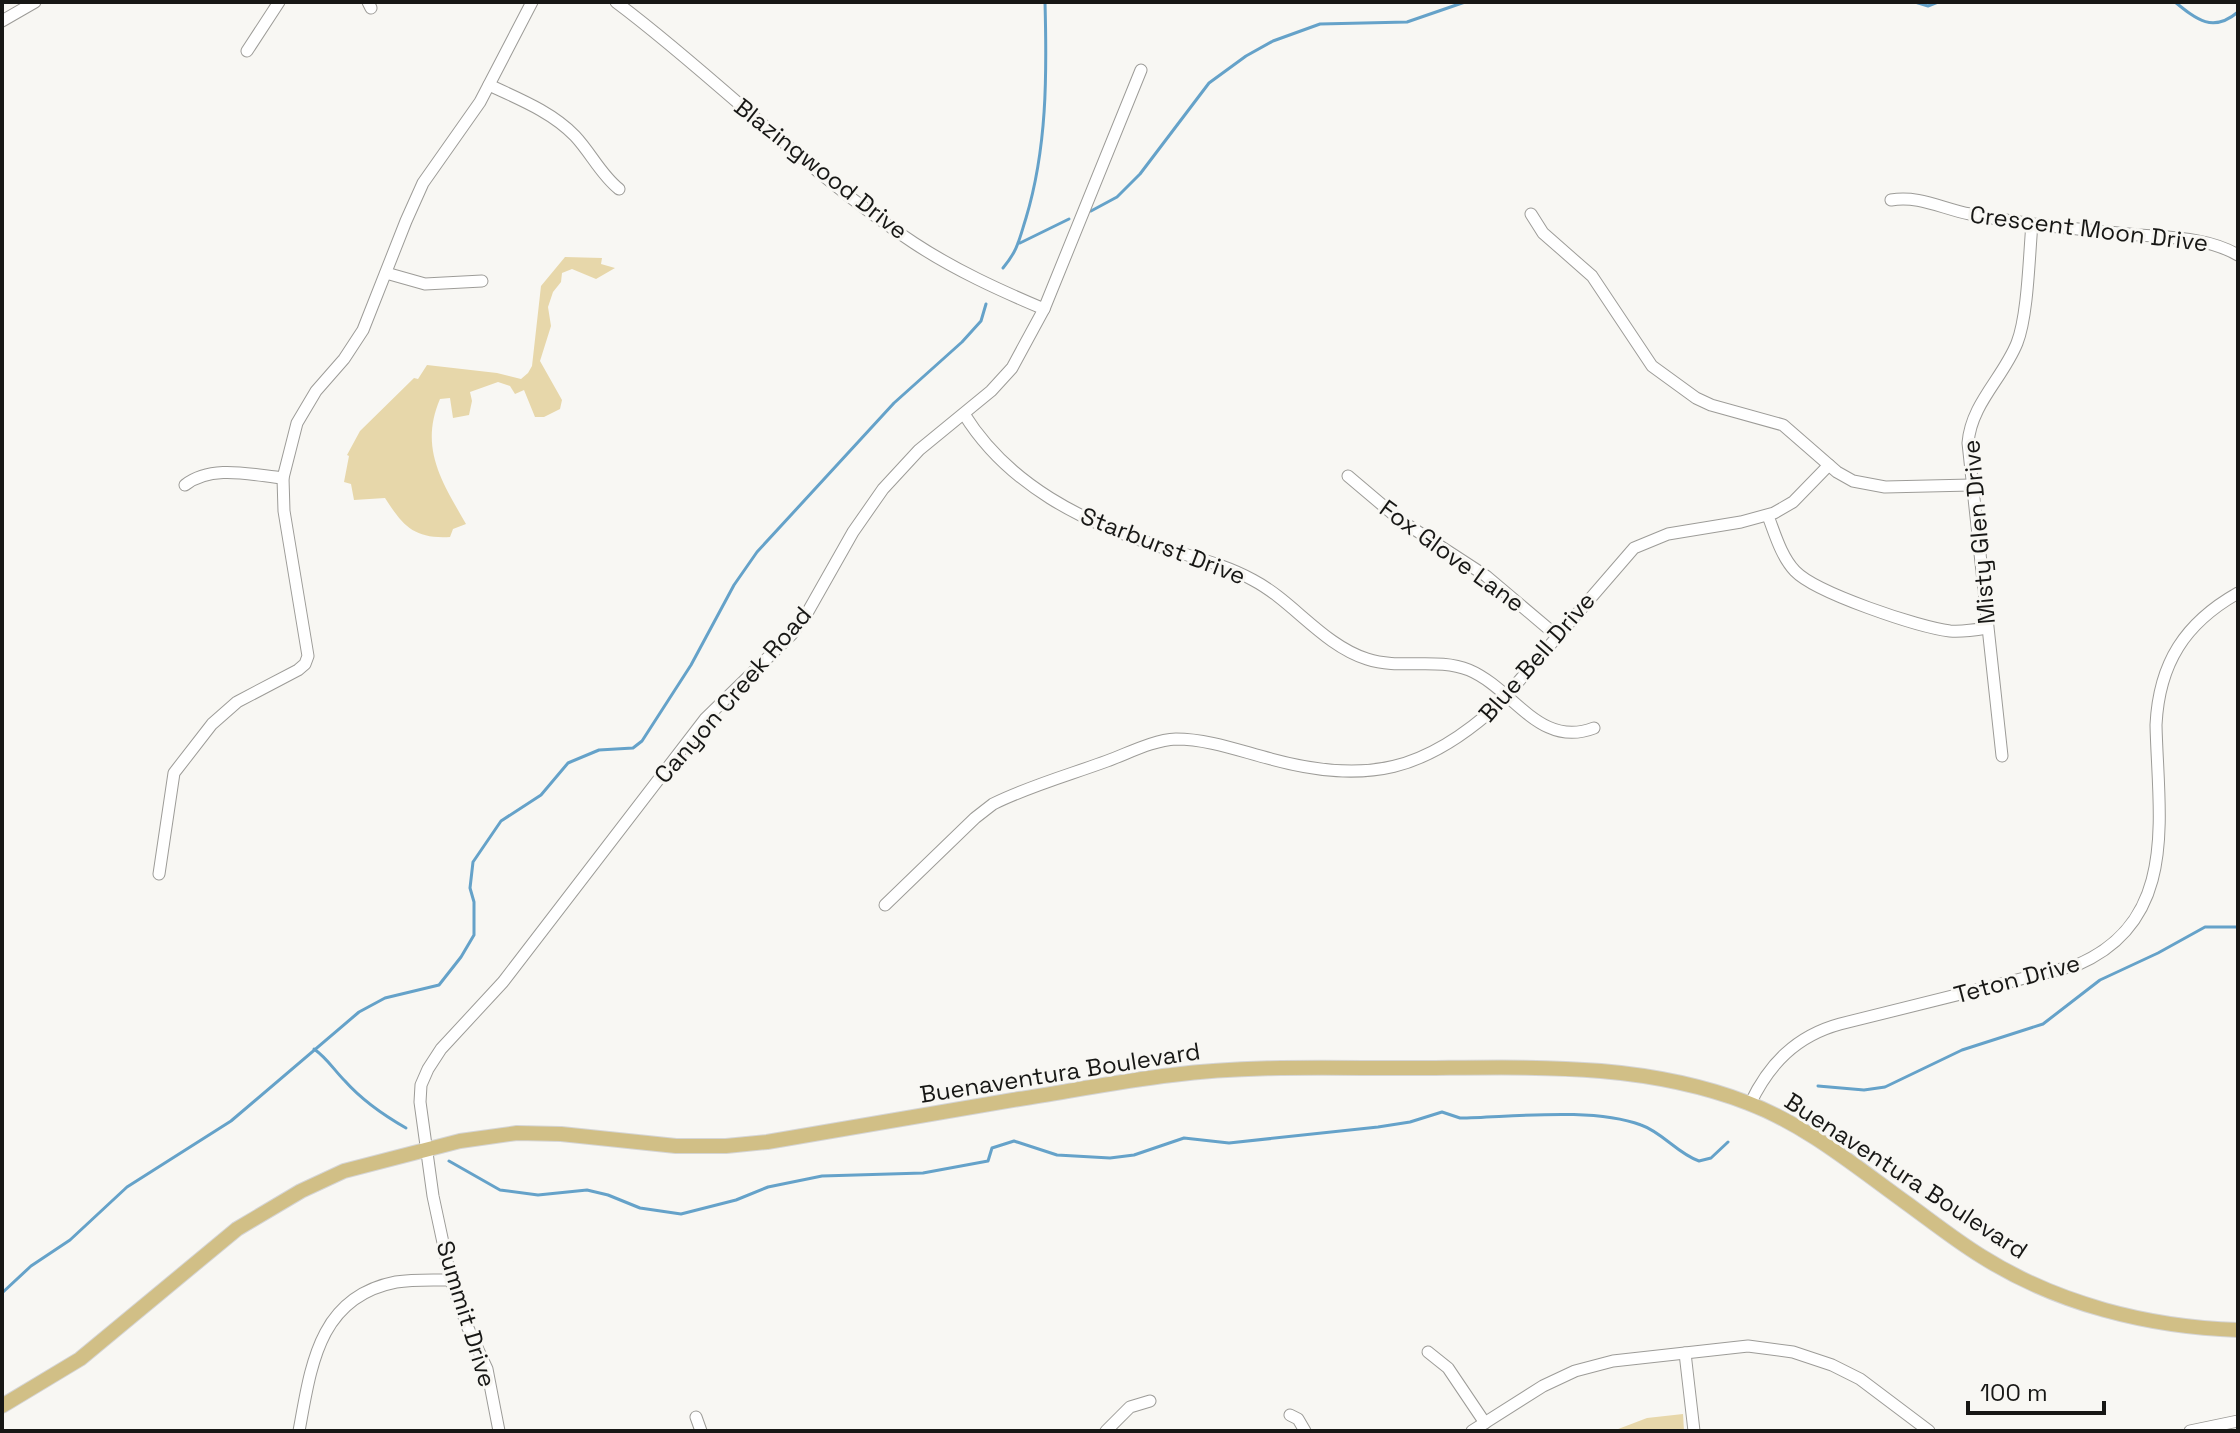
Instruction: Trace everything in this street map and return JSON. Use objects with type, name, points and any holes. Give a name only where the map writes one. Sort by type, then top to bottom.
[{"type":"main road","name":"Buenaventura Boulevard","points":[[2,1406],[80,1359],[114,1334],[220,1242],[278,1203],[344,1171],[484,1137],[536,1132],[676,1146],[767,1142],[1207,1071],[1590,1069],[1691,1085],[1750,1104],[1809,1134],[1978,1255],[2028,1282],[2063,1297],[2122,1315],[2188,1327],[2238,1330]]},
{"type":"street","points":[[2,21],[35,2]]},
{"type":"street","points":[[247,51],[279,2]]},
{"type":"street","points":[[159,874],[174,773],[212,724],[244,697],[305,664],[308,656],[286,530],[283,478],[297,423],[316,391],[344,359],[363,330],[423,183],[469,119],[532,2]]},
{"type":"street","name":"Blazingwood Drive","points":[[616,2],[865,209],[933,255],[1044,309]]},
{"type":"street","name":"Canyon Creek Road","points":[[428,1149],[422,1124],[421,1090],[433,1059],[503,982],[697,729],[798,627],[844,546],[883,489],[919,450],[991,391],[1012,368],[1044,309],[1141,70]]},
{"type":"street","points":[[489,85],[558,122],[576,137],[606,178],[619,189]]},
{"type":"street","name":"Crescent Moon Drive","points":[[1891,200],[1914,199],[1963,213],[2032,224],[2188,239],[2219,245],[2238,255]]},
{"type":"street","points":[[1531,214],[1543,233],[1592,276],[1652,366],[1703,402],[1783,425],[1829,465],[1853,481],[1875,487],[1971,485]]},
{"type":"street","name":"Misty Glen Drive","points":[[2002,756],[1971,485],[1970,431],[1980,405],[2011,356],[2019,337],[2032,224]]},
{"type":"street","points":[[386,273],[425,284],[482,281]]},
{"type":"street","name":"Starburst Drive","points":[[964,414],[1011,470],[1054,502],[1158,546],[1238,572],[1272,592],[1337,642],[1365,658],[1388,664],[1455,665],[1479,675],[1557,732],[1578,733],[1594,728]]},
{"type":"street","name":"Blue Bell Drive","points":[[885,905],[993,804],[1156,743],[1176,739],[1196,741],[1317,770],[1370,770],[1419,759],[1474,727],[1506,696],[1624,557],[1639,545],[1668,534],[1768,516],[1793,502],[1829,465]]},
{"type":"street","points":[[185,485],[206,473],[283,478]]},
{"type":"street","name":"Fox Glove Lane","points":[[1348,476],[1400,520],[1486,576],[1557,636]]},
{"type":"street","points":[[1768,516],[1787,560],[1796,572],[1815,586],[1936,628],[1959,631],[1987,628]]},
{"type":"street","name":"Teton Drive","points":[[1750,1104],[1777,1060],[1813,1033],[2077,965],[2097,955],[2123,934],[2148,897],[2157,862],[2156,725],[2157,703],[2165,675],[2178,646],[2192,628],[2215,606],[2238,593]]},
{"type":"street","name":"Summit Drive","points":[[428,1149],[433,1196],[451,1280],[487,1369],[499,1431]]},
{"type":"street","points":[[299,1431],[317,1348],[326,1329],[344,1308],[360,1296],[388,1284],[451,1280]]},
{"type":"street","points":[[1472,1431],[1543,1386],[1575,1371],[1613,1361],[1758,1346],[1806,1355],[1832,1365],[1860,1379],[1929,1431]]},
{"type":"street","points":[[1428,1352],[1448,1368],[1485,1423]]},
{"type":"street","points":[[1685,1353],[1694,1431]]},
{"type":"street","points":[[1106,1431],[1130,1407],[1150,1401]]},
{"type":"street","points":[[1290,1415],[1298,1419],[1305,1431]]},
{"type":"street","points":[[696,1417],[701,1431]]},
{"type":"street","points":[[2190,1431],[2238,1421]]},
{"type":"shaded area","points":[[565,257],[602,258],[601,264],[615,268],[596,279],[572,269],[562,273],[561,282],[553,292],[548,307],[551,326],[540,361],[562,400],[560,409],[544,417],[535,417],[524,390],[515,394],[510,386],[498,382],[470,392],[469,415],[453,418],[450,398],[440,399],[432,433],[436,464],[466,524],[453,529],[450,537],[427,536],[404,523],[385,498],[354,500],[351,484],[344,482],[347,455],[360,431],[414,378],[418,379],[427,365],[521,379],[528,373],[532,366],[541,286]]},
{"type":"shaded area","points":[[1683,1414],[1684,1431],[1613,1431],[1647,1418]]},
{"type":"waterway","points":[[1003,268],[1020,239],[1038,165],[1045,84],[1045,2]]},
{"type":"waterway","points":[[1091,211],[1117,197],[1140,174],[1209,83],[1246,56],[1273,41],[1320,24],[1407,22],[1465,2]]},
{"type":"waterway","points":[[1915,2],[1928,6],[1938,2]]},
{"type":"waterway","points":[[2175,2],[2205,22],[2221,22],[2238,12]]},
{"type":"waterway","points":[[1020,243],[1069,219]]},
{"type":"waterway","points":[[2,1293],[31,1266],[70,1240],[127,1187],[231,1121],[359,1012],[385,998],[439,985],[474,935],[474,902],[470,888],[473,862],[501,821],[541,795],[568,763],[599,750],[633,748],[642,741],[691,665],[734,585],[757,552],[894,403],[962,342],[981,321],[986,304]]},
{"type":"waterway","points":[[1818,1086],[1864,1090],[1885,1087],[1962,1050],[2043,1024],[2100,980],[2205,927],[2238,927]]},
{"type":"waterway","points":[[314,1049],[358,1094],[406,1128]]},
{"type":"waterway","points":[[449,1161],[500,1190],[538,1195],[587,1190],[640,1208],[681,1214],[736,1200],[768,1187],[822,1176],[923,1173],[988,1161],[992,1148],[1014,1141],[1057,1155],[1110,1158],[1134,1155],[1184,1138],[1229,1143],[1378,1127],[1410,1122],[1442,1112],[1460,1118],[1552,1114],[1621,1119],[1649,1128],[1699,1161],[1711,1158],[1728,1142]]}]
